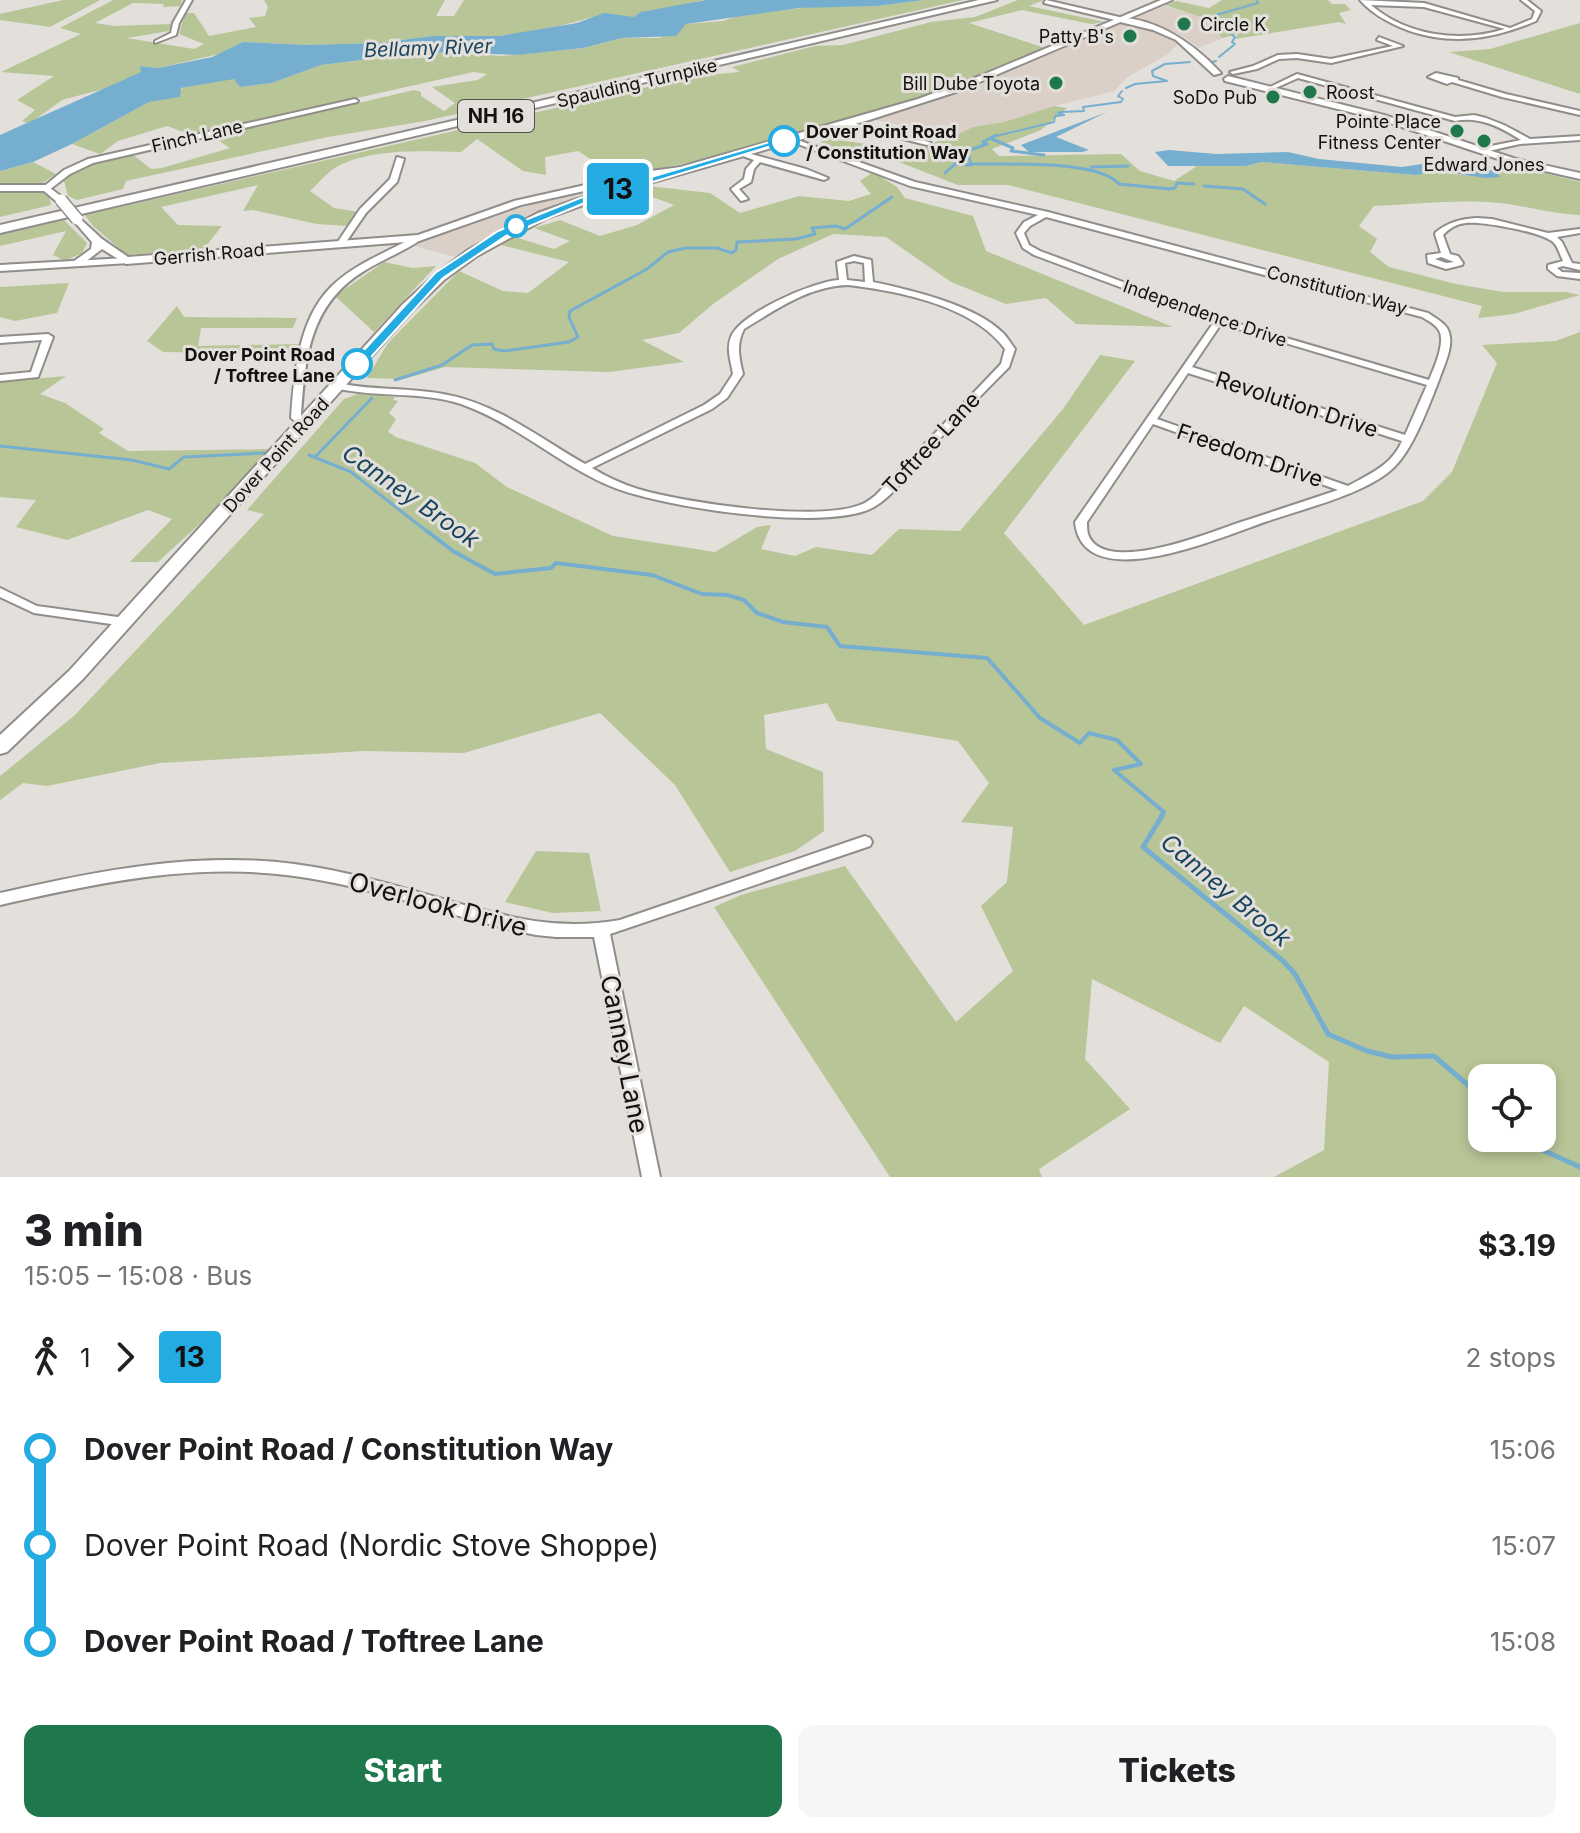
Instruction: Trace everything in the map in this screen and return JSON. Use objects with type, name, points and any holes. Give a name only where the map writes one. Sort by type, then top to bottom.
[{"type":"highway","name":"Spaulding Turnpike","points":[[0,222],[974,0]]},
{"type":"highway","name":"Spaulding Turnpike","points":[[0,229],[992,0]]},
{"type":"main road","name":"Dover Point Road","points":[[0,747],[56,695],[125,622],[428,287],[476,249],[551,211],[954,89],[1168,0]]},
{"type":"street","points":[[157,42],[174,34],[189,0]]},
{"type":"street","points":[[1364,2],[1398,24],[1442,38],[1477,39],[1531,21],[1538,14],[1524,0]]},
{"type":"street","points":[[1046,2],[1156,28],[1179,38],[1217,76],[1234,75],[1278,57],[1297,56],[1331,61],[1400,46],[1379,39]]},
{"type":"street","points":[[1364,2],[1424,5],[1509,29]]},
{"type":"street","points":[[1206,64],[1254,85],[1400,122],[1524,164],[1580,176]]},
{"type":"street","points":[[1269,89],[1297,76],[1455,119],[1468,115],[1504,127],[1528,141]]},
{"type":"street","points":[[1454,81],[1580,113]]},
{"type":"street","name":"Finch Lane","points":[[46,188],[67,172],[91,161],[355,101]]},
{"type":"street","points":[[845,123],[927,143]]},
{"type":"street","points":[[1484,150],[1528,141],[1580,138]]},
{"type":"street","name":"Constitution Way","points":[[789,139],[913,184],[1045,214],[1425,315],[1442,327],[1446,337],[1442,361],[1403,451],[1387,469],[1349,490],[1160,553],[1133,557],[1106,553],[1086,541],[1080,530],[1081,522],[1219,321]]},
{"type":"street","points":[[743,153],[758,160],[807,170],[824,178]]},
{"type":"street","points":[[346,239],[363,211],[394,180],[400,159]]},
{"type":"street","points":[[744,199],[735,189],[748,180],[750,169],[758,160]]},
{"type":"street","name":"Gerrish Road","points":[[0,268],[126,261],[346,239],[419,238],[518,203],[643,175],[681,170]]},
{"type":"street","points":[[0,188],[46,188],[98,241],[126,261]]},
{"type":"street","name":"Independence Drive","points":[[1045,214],[1027,224],[1020,233],[1022,242],[1031,249],[1219,321],[1433,384]]},
{"type":"street","points":[[1446,255],[1439,234],[1444,228],[1461,223],[1506,223],[1548,235],[1558,242],[1568,263]]},
{"type":"street","points":[[1548,235],[1580,231]]},
{"type":"street","points":[[303,424],[296,418],[297,403],[309,334],[322,305],[335,288],[355,274],[419,238]]},
{"type":"street","points":[[76,264],[96,250],[98,241]]},
{"type":"street","points":[[843,282],[841,262],[854,258],[868,262],[869,282]]},
{"type":"street","points":[[1580,267],[1568,263],[1551,267],[1560,274],[1580,276]]},
{"type":"street","name":"Toftree Lane","points":[[338,386],[440,396],[469,404],[585,468],[636,493],[776,513],[829,516],[874,502],[1006,365],[1010,355],[1005,339],[981,322],[906,291],[869,282],[824,284],[741,327],[734,336],[733,352],[738,374],[724,396],[708,407],[585,468]]},
{"type":"street","points":[[0,340],[48,337],[35,375],[0,378]]},
{"type":"street","name":"Revolution Drive","points":[[1187,369],[1408,439]]},
{"type":"street","name":"Freedom Drive","points":[[1150,420],[1349,490]]},
{"type":"street","points":[[0,592],[34,609],[125,622]]},
{"type":"street","name":"Overlook Drive","points":[[0,899],[128,873],[240,866],[292,870],[343,879],[526,928],[568,934],[601,930],[865,842]]},
{"type":"street","name":"Canney Lane","points":[[601,930],[651,1177]]},
{"type":"shaded area","points":[[1165,6],[1208,19],[1210,28],[1223,38],[1199,48],[1183,36],[1134,18]]},
{"type":"shaded area","points":[[1123,22],[1146,26],[1179,43],[1168,54],[1126,78],[1115,91],[1004,122],[973,127],[952,137],[872,119],[979,84]]},
{"type":"shaded area","points":[[570,193],[580,198],[508,227],[455,257],[414,246],[435,234]]},
{"type":"green space","points":[[63,0],[100,0],[50,27],[0,20],[0,14]]},
{"type":"green space","points":[[113,0],[182,0],[180,6],[133,3],[95,23],[114,26],[171,24],[169,31],[127,38],[194,49],[204,44],[179,34],[185,13],[194,13],[209,36],[256,27],[249,18],[265,16],[268,7],[264,0],[445,0],[436,16],[454,16],[464,0],[703,0],[634,18],[601,15],[540,31],[499,36],[433,36],[377,43],[306,45],[243,42],[223,53],[158,68],[140,66],[142,72],[111,87],[62,100],[29,124],[22,121],[35,110],[17,100],[54,76],[1,72],[81,34],[60,28]]},
{"type":"green space","points":[[924,0],[963,0],[425,121],[328,137],[126,181],[123,189],[77,200],[68,196],[64,181],[85,165],[132,154],[151,169],[162,168],[230,148],[213,137],[414,90],[444,111],[455,103],[432,87],[478,80],[487,74],[473,72],[192,135],[167,126],[118,141],[100,154],[72,144],[149,102],[180,97],[179,90],[205,81],[234,78],[240,87],[272,83],[321,65],[431,52],[502,56],[583,48],[622,38],[660,38],[685,24],[723,21],[740,15]]},
{"type":"green space","points":[[1018,0],[1044,0],[1029,6],[1105,22],[1091,24],[1022,10],[969,23],[1045,48],[941,90],[835,125],[672,166],[617,176],[578,151],[545,157],[546,175],[523,171],[477,139],[461,152],[382,153],[334,168],[310,191],[334,208],[359,212],[348,226],[317,224],[253,210],[243,211],[258,185],[161,207],[178,225],[222,226],[203,250],[127,255],[93,226],[85,215],[696,76],[740,72],[732,67],[815,46],[843,45],[931,22],[975,17]]},
{"type":"green space","points":[[1222,0],[1328,0],[1332,4],[1345,4],[1351,10],[1339,13],[1346,24],[1339,22],[1235,39],[1238,34],[1223,38],[1210,28],[1207,19],[1165,5],[1176,1],[1209,8]]},
{"type":"green space","points":[[1580,23],[1580,94],[1449,52],[1490,49]]},
{"type":"green space","points":[[1054,106],[1067,108],[1041,130],[992,149],[999,156],[1121,154],[1140,171],[1174,181],[1197,166],[1246,166],[1262,162],[1416,175],[1437,173],[1489,177],[1499,176],[1496,170],[1509,164],[1580,182],[1580,215],[1499,203],[1437,202],[1374,206],[1359,226],[1377,239],[1370,252],[1389,267],[1503,292],[1566,292],[1580,295],[1514,314],[1478,318],[1482,306],[1008,185],[958,185],[886,157],[852,155],[820,142],[831,139],[916,151],[940,140],[922,134],[952,137],[973,127],[1004,122]]},
{"type":"green space","points":[[33,162],[56,174],[41,184],[0,184],[0,171]]},
{"type":"green space","points":[[873,172],[897,187],[905,198],[973,216],[986,251],[1173,327],[1076,324],[1046,298],[1006,304],[951,282],[886,237],[833,234],[778,259],[713,304],[679,333],[642,340],[684,362],[609,372],[445,367],[404,379],[367,378],[388,343],[459,271],[503,291],[528,293],[569,262],[501,245],[511,236],[554,249],[570,241],[534,228],[560,220],[600,236],[637,225],[674,205],[647,195],[605,208],[587,205],[648,186],[710,193],[740,213],[799,196],[849,201],[871,194],[860,181]]},
{"type":"green space","points":[[26,188],[48,193],[51,205],[0,217],[0,190]]},
{"type":"green space","points":[[62,218],[87,243],[82,253],[65,261],[53,255],[66,231],[0,246],[0,233]]},
{"type":"green space","points":[[384,262],[413,268],[436,266],[374,332],[335,296]]},
{"type":"green space","points":[[69,283],[57,313],[15,321],[0,317],[0,287]]},
{"type":"green space","points":[[177,306],[184,317],[297,318],[293,328],[201,328],[198,346],[301,344],[296,354],[163,352],[147,341]]},
{"type":"green space","points":[[1580,332],[1580,1177],[1274,1177],[1324,1150],[1329,1062],[1244,1006],[1220,1043],[1092,979],[1085,1059],[1130,1109],[1039,1169],[1042,1177],[890,1177],[714,907],[741,895],[845,866],[956,1022],[1013,971],[981,906],[1007,882],[1013,827],[961,822],[989,783],[958,741],[837,721],[827,703],[764,715],[766,749],[823,772],[824,831],[795,851],[730,872],[675,785],[600,713],[464,753],[364,751],[160,763],[47,786],[23,783],[0,800],[0,776],[75,715],[264,514],[247,510],[344,399],[358,394],[395,397],[393,400],[398,401],[389,413],[396,419],[388,432],[396,437],[475,463],[507,487],[613,536],[715,552],[757,527],[771,525],[761,549],[795,556],[816,547],[872,555],[899,529],[960,531],[1063,409],[1100,355],[1135,361],[1004,533],[1084,625],[1423,501],[1452,472],[1497,363],[1482,345],[1556,341]]},
{"type":"green space","points":[[66,376],[40,394],[65,403],[104,429],[99,433],[128,451],[270,449],[207,517],[158,562],[130,562],[172,519],[148,510],[67,540],[16,527],[36,500],[0,497],[0,382]]},
{"type":"green space","points":[[536,851],[589,853],[601,911],[553,913],[505,902]]},
{"type":"water","name":"Bellamy River","points":[[706,0],[924,0],[877,6],[799,8],[686,24],[676,36],[622,38],[583,48],[517,55],[411,54],[321,65],[272,83],[240,87],[234,79],[181,88],[180,97],[149,102],[72,144],[33,162],[0,171],[0,135],[141,72],[140,66],[158,68],[212,57],[243,42],[306,45],[377,43],[433,36],[499,36],[577,23],[604,13],[634,17],[641,12]]},
{"type":"water","points":[[1107,112],[1056,137],[1089,150],[1029,152],[1021,145]]},
{"type":"water","points":[[1169,150],[1216,154],[1288,152],[1319,159],[1402,167],[1429,163],[1463,171],[1496,170],[1500,177],[1485,178],[1438,171],[1416,175],[1262,162],[1246,166],[1168,166],[1155,152]]},
{"type":"waterway","points":[[1219,57],[1235,44],[1232,42],[1235,37],[1220,26],[1219,21],[1214,19],[1216,15],[1258,3],[1257,0]]},
{"type":"waterway","points":[[1212,62],[1216,61]]},
{"type":"waterway","points":[[1126,88],[1135,84],[1167,81],[1153,76],[1152,71],[1165,64],[1190,62]]},
{"type":"waterway","points":[[993,137],[1054,122],[1055,116],[1064,115],[1058,113],[1061,112],[1084,111],[1083,107],[1121,102],[1123,99],[1118,96],[1122,91]]},
{"type":"waterway","points":[[945,173],[955,164],[971,165],[969,157],[963,156],[967,151],[987,144],[983,142],[993,137]]},
{"type":"waterway","points":[[992,139],[1013,148],[1011,151],[1044,155]]},
{"type":"waterway","points":[[971,164],[1071,167],[1108,176],[1119,184],[1170,189],[1175,188],[1177,183],[1194,184]]},
{"type":"waterway","points":[[1091,167],[1128,166]]},
{"type":"waterway","points":[[1204,186],[1243,189],[1265,204]]},
{"type":"waterway","points":[[395,380],[442,365],[472,345],[492,344],[494,349],[504,351],[569,342],[578,337],[569,317],[570,311],[647,269],[668,252],[686,248],[717,248],[732,253],[736,250],[737,242],[796,239],[815,234],[812,228],[836,226],[845,229],[892,197]]},
{"type":"waterway","points":[[316,456],[372,398]]},
{"type":"waterway","name":"Canney Brook","points":[[0,446],[132,460],[169,469],[184,457],[265,453]]},
{"type":"waterway","name":"Canney Brook","points":[[309,455],[351,472],[429,533]]},
{"type":"waterway","name":"Canney Brook","points":[[427,531],[453,551],[495,574],[551,568],[556,563],[652,575],[702,594],[727,595],[744,600],[757,613],[783,622],[827,627],[840,646],[987,658],[1040,718],[1080,743],[1089,733],[1117,740],[1141,764],[1114,770],[1164,812],[1161,816]]},
{"type":"waterway","name":"Canney Brook","points":[[1163,814],[1143,847],[1283,961],[1295,974],[1328,1034],[1367,1051],[1392,1057],[1434,1056],[1468,1085]]},
{"type":"waterway","name":"Canney Brook","points":[[1547,1152],[1580,1167]]},
{"type":"bus line","name":"13","points":[[357,364],[439,276],[502,233],[583,200],[784,141]]},
{"type":"place","name":"Circle K","points":[[1184,24]]},
{"type":"place","name":"Patty B's","points":[[1130,36]]},
{"type":"place","name":"Bill Dube Toyota","points":[[1056,83]]},
{"type":"place","name":"Roost","points":[[1310,92]]},
{"type":"place","name":"SoDo Pub","points":[[1273,97]]},
{"type":"place","name":"Pointe Place Fitness Center","points":[[1457,131]]},
{"type":"place","name":"Dover Point Road / Constitution Way","points":[[784,141]]},
{"type":"place","name":"Edward Jones","points":[[1484,141]]},
{"type":"place","name":"Dover Point Road / Toftree Lane","points":[[357,364]]}]
